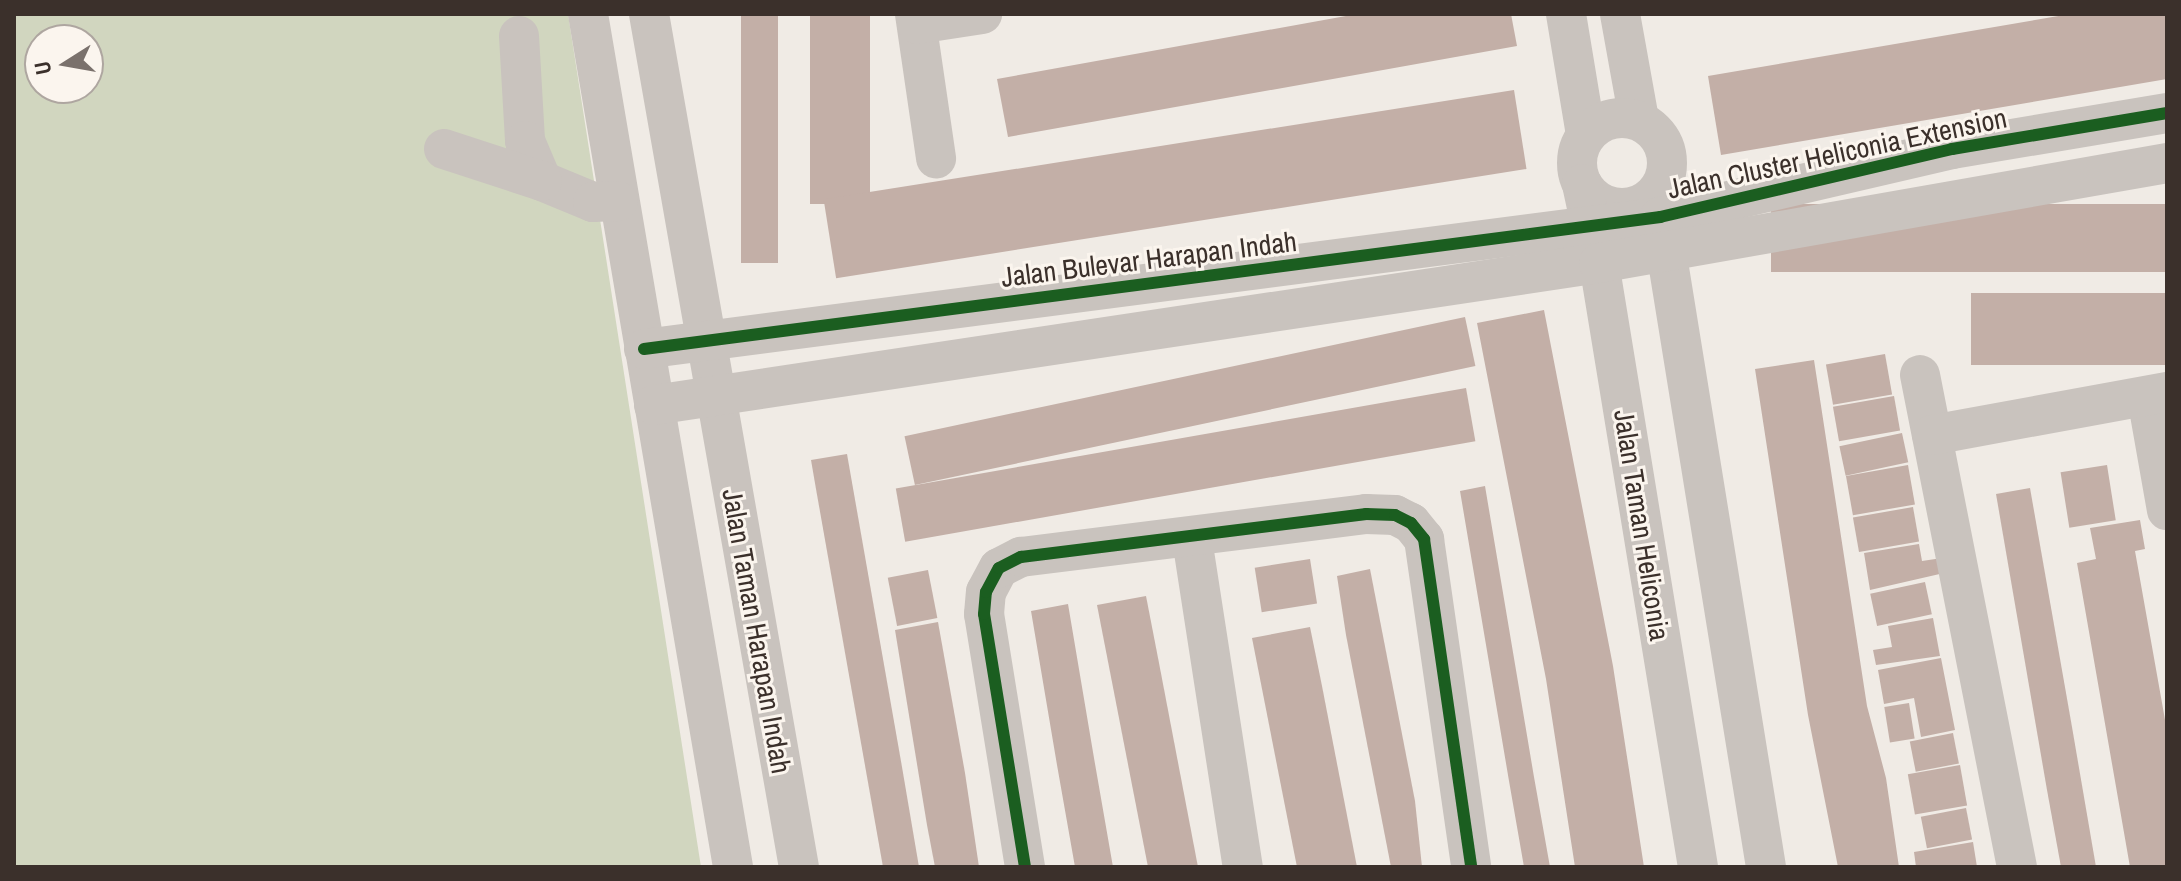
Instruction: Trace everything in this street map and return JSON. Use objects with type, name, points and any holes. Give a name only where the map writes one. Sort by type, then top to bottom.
[{"type":"street","points":[[588,14],[733,867]]},
{"type":"street","name":"Jalan Taman Harapan Indah","points":[[649,14],[799,867]]},
{"type":"street","points":[[936,158],[916,19],[982,14]]},
{"type":"street","points":[[1567,20],[1620,16],[1639,120]]},
{"type":"street","name":"Jalan Taman Heliconia","points":[[1567,20],[1586,135],[1578,151],[1582,184],[1596,244],[1698,867]]},
{"type":"street","points":[[519,36],[525,141],[542,181]]},
{"type":"street","name":"Jalan Cluster Heliconia Extension","points":[[1661,220],[1952,149],[2167,113]]},
{"type":"street","points":[[1586,135],[1610,119],[1639,120],[1657,132],[1667,152],[1661,220],[1766,867]]},
{"type":"street","points":[[444,149],[542,181],[593,202],[618,201]]},
{"type":"street","points":[[654,405],[1596,244],[1661,220],[2167,163]]},
{"type":"street","points":[[1582,184],[1608,207],[1643,204],[1661,220]]},
{"type":"street","name":"Jalan Bulevar Harapan Indah","points":[[644,349],[1596,244]]},
{"type":"street","points":[[1920,375],[2017,867]]},
{"type":"street","points":[[1932,435],[2157,394],[2167,510]]},
{"type":"street","points":[[1025,867],[984,614],[993,578],[1009,560],[1192,539],[1366,514],[1395,515],[1411,523],[1424,539],[1471,867]]},
{"type":"street","points":[[1192,539],[1243,867]]},
{"type":"green space","points":[[14,14],[568,14],[701,867],[14,867]]},
{"type":"building","points":[[741,14],[778,14],[778,263],[741,263]]},
{"type":"building","points":[[810,14],[870,14],[870,204],[810,204]]},
{"type":"building","points":[[1357,14],[1511,14],[1517,46],[1008,137],[997,79]]},
{"type":"building","points":[[2070,14],[2167,14],[2167,79],[1721,155],[1708,76]]},
{"type":"building","points":[[1514,90],[1527,169],[836,278],[824,199]]},
{"type":"building","points":[[1771,204],[2167,204],[2167,272],[1771,272]]},
{"type":"building","points":[[1971,293],[2167,293],[2167,365],[1971,365]]},
{"type":"building","points":[[1544,310],[1613,666],[1644,867],[1575,867],[1546,679],[1477,323]]},
{"type":"building","points":[[1465,317],[1475,366],[915,485],[905,436]]},
{"type":"building","points":[[1885,354],[1892,394],[1833,405],[1826,364]]},
{"type":"building","points":[[1814,360],[1867,706],[1886,778],[1899,867],[1838,867],[1808,715],[1755,369]]},
{"type":"building","points":[[1466,388],[1475,441],[905,542],[896,489]]},
{"type":"building","points":[[1894,396],[1900,430],[1839,441],[1833,407]]},
{"type":"building","points":[[1902,433],[1908,462],[1846,476],[1839,446]]},
{"type":"building","points":[[847,454],[919,867],[883,867],[816,489],[811,460]]},
{"type":"building","points":[[1908,465],[1915,504],[1853,515],[1846,476]]},
{"type":"building","points":[[2107,465],[2116,520],[2069,528],[2061,472]]},
{"type":"building","points":[[1485,486],[1550,867],[1524,867],[1509,781],[1460,491]]},
{"type":"building","points":[[2030,488],[2096,867],[2061,867],[2047,790],[1996,494]]},
{"type":"building","points":[[1913,507],[1919,541],[1859,552],[1853,518]]},
{"type":"building","points":[[2140,520],[2145,549],[2135,551],[2167,731],[2167,867],[2130,867],[2077,563],[2096,559],[2090,528]]},
{"type":"building","points":[[1919,544],[1922,561],[1942,558],[1944,573],[1870,590],[1864,553]]},
{"type":"building","points":[[1310,559],[1317,603],[1262,612],[1255,568]]},
{"type":"building","points":[[1370,569],[1415,801],[1422,867],[1391,867],[1346,635],[1337,576]]},
{"type":"building","points":[[928,570],[937,618],[897,626],[888,578]]},
{"type":"building","points":[[1925,582],[1932,614],[1877,626],[1870,594]]},
{"type":"building","points":[[1146,596],[1198,867],[1148,867],[1097,605]]},
{"type":"building","points":[[1068,604],[1113,867],[1075,867],[1057,765],[1031,611]]},
{"type":"building","points":[[1933,618],[1940,656],[1876,665],[1873,650],[1892,647],[1888,626]]},
{"type":"building","points":[[938,622],[979,867],[935,867],[927,825],[895,630]]},
{"type":"building","points":[[1310,627],[1357,867],[1297,867],[1252,638]]},
{"type":"building","points":[[1941,658],[1955,730],[1921,737],[1914,698],[1884,704],[1878,670]]},
{"type":"building","points":[[1909,703],[1915,739],[1890,742],[1884,707]]},
{"type":"building","points":[[1953,733],[1959,763],[1916,772],[1910,741]]},
{"type":"building","points":[[1960,765],[1967,805],[1915,815],[1908,774]]},
{"type":"building","points":[[1966,808],[1972,839],[1927,848],[1921,817]]},
{"type":"building","points":[[1973,842],[1977,867],[1916,867],[1914,852]]},
{"type":"cycle path","points":[[644,349],[1660,217],[1952,149],[2167,113]]},
{"type":"cycle path","points":[[1025,867],[984,614],[986,592],[999,568],[1021,557],[1366,514],[1395,515],[1411,523],[1424,539],[1471,867]]}]
